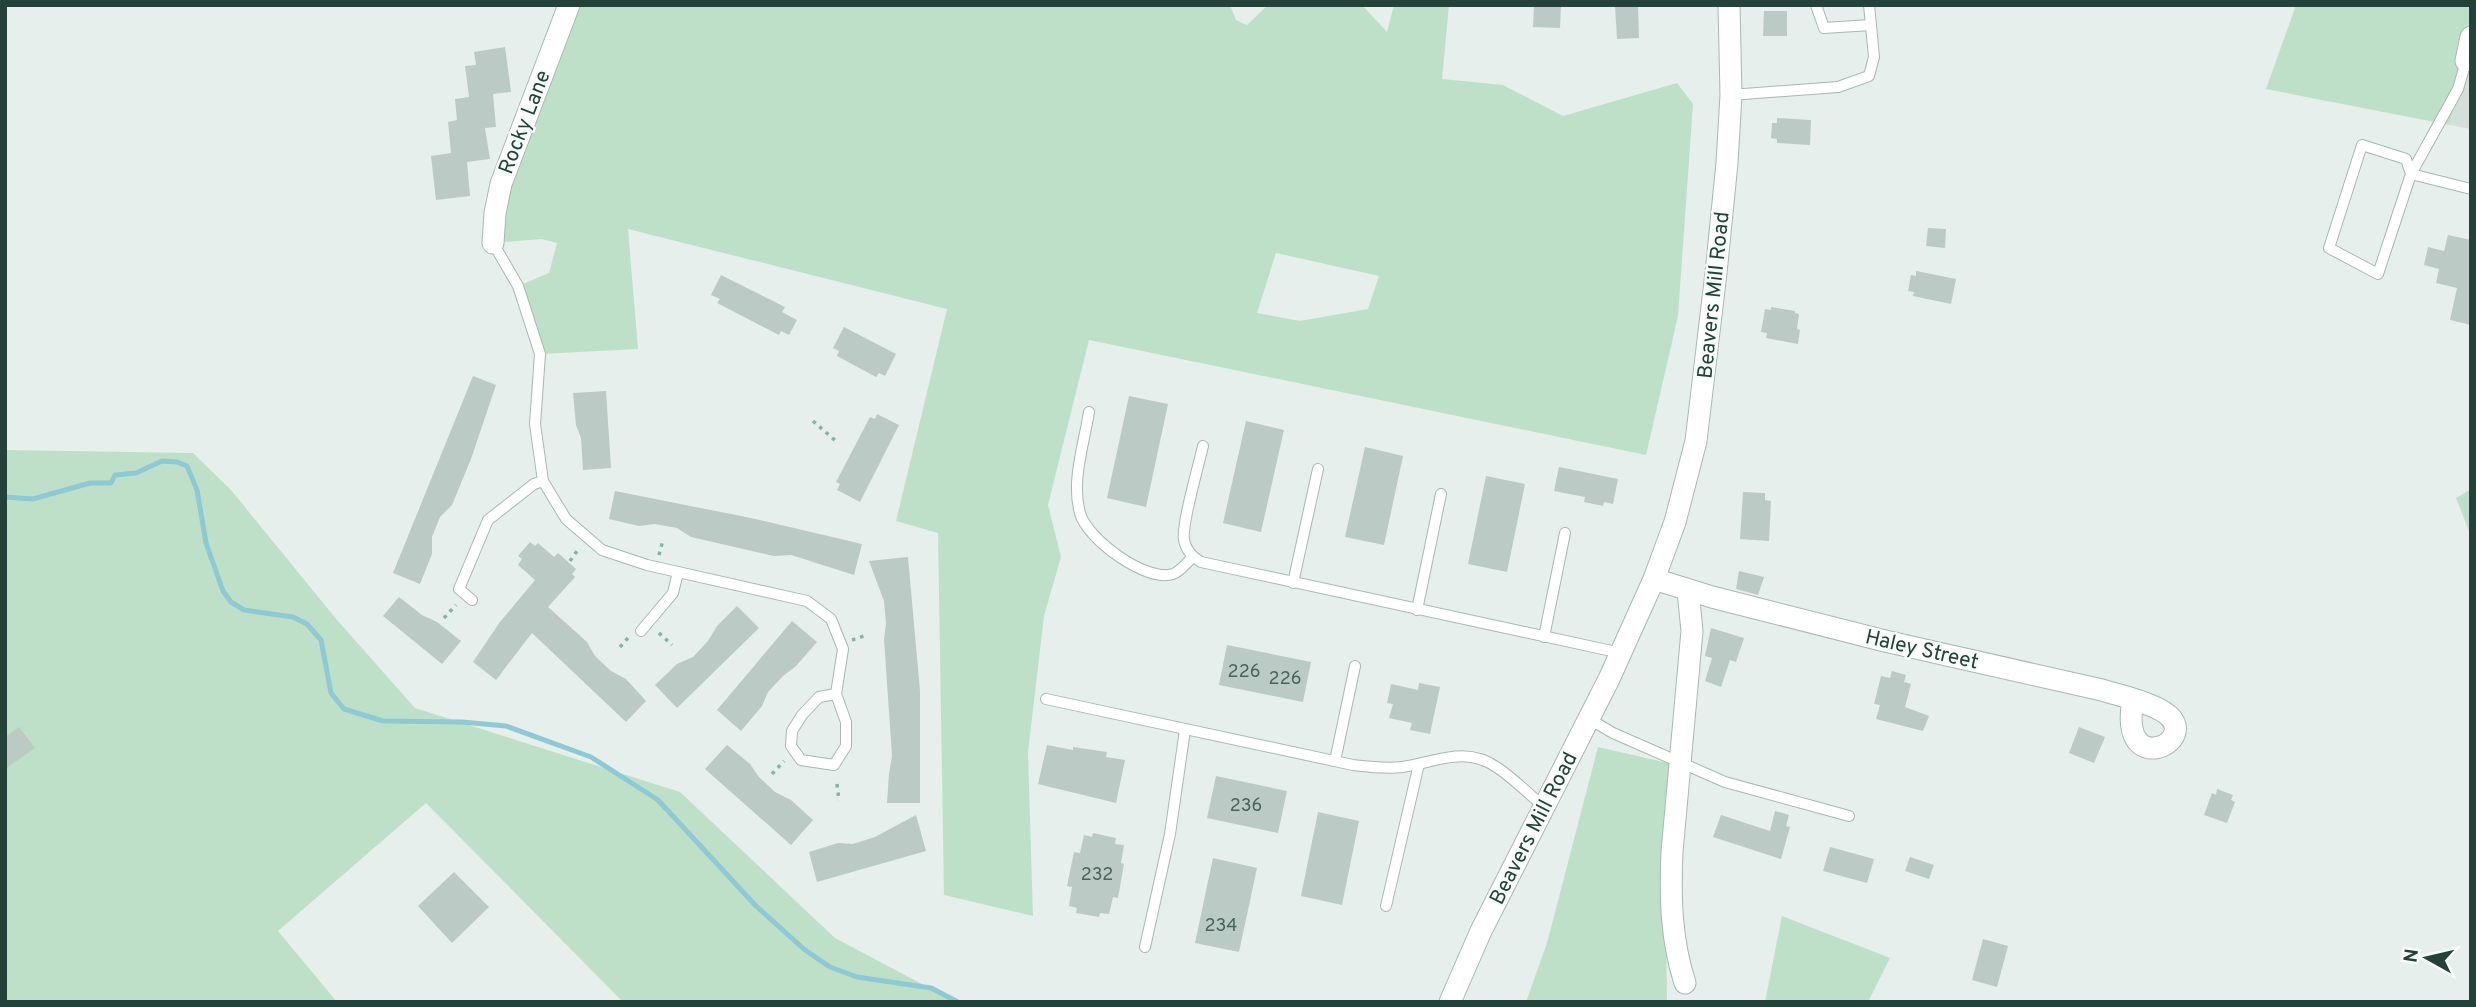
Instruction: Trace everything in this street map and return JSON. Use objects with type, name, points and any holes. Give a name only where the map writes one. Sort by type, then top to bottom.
[{"type":"street","name":"Rocky Lane","points":[[493,243],[501,184],[569,5]]},
{"type":"street","name":"Beavers Mill Road","points":[[1450,1002],[1481,931],[1621,653],[1654,579],[1675,522],[1696,441],[1718,259],[1731,95],[1729,5]]},
{"type":"street","points":[[2468,63],[2471,37]]},
{"type":"street","points":[[1654,579],[1688,591],[1692,631],[1671,889],[1674,939],[1685,983]]},
{"type":"street","name":"Haley Street","points":[[1688,591],[1885,641],[2102,690],[2133,700]]},
{"type":"lane","points":[[1816,5],[1824,28],[1871,24]]},
{"type":"lane","points":[[1731,95],[1838,87],[1869,76],[1874,57],[1869,5]]},
{"type":"lane","points":[[2411,174],[2406,159],[2362,145],[2329,248],[2378,274],[2411,174],[2458,89],[2468,63]]},
{"type":"lane","points":[[2411,174],[2471,189]]},
{"type":"lane","points":[[493,243],[518,286],[540,354],[535,424],[543,481],[566,519],[602,550],[646,565],[807,601],[831,619],[843,649],[836,694],[846,722],[846,746],[834,765],[801,760],[791,746],[792,731],[802,715],[819,697],[836,694]]},
{"type":"lane","points":[[1089,412],[1076,486],[1080,516],[1101,542],[1127,563],[1153,575],[1173,574],[1193,557]]},
{"type":"lane","points":[[1203,446],[1183,533],[1186,548],[1201,562],[1621,653]]},
{"type":"lane","points":[[1293,583],[1318,468]]},
{"type":"lane","points":[[472,600],[459,589],[488,520],[534,484],[543,481]]},
{"type":"lane","points":[[1417,610],[1441,494]]},
{"type":"lane","points":[[1544,637],[1564,533]]},
{"type":"lane","points":[[636,632],[673,593],[678,572]]},
{"type":"lane","points":[[1335,761],[1355,666]]},
{"type":"lane","points":[[1046,699],[1374,768],[1400,767],[1441,757],[1464,756],[1497,767],[1544,807]]},
{"type":"lane","points":[[1589,719],[1614,733],[1726,782],[1849,816]]},
{"type":"lane","points":[[1145,947],[1170,834],[1185,730]]},
{"type":"lane","points":[[1386,905],[1419,764]]},
{"type":"path","points":[[813,421],[838,443]]},
{"type":"path","points":[[659,557],[663,540]]},
{"type":"path","points":[[570,561],[580,547]]},
{"type":"path","points":[[444,618],[456,606]]},
{"type":"path","points":[[620,647],[636,632]]},
{"type":"path","points":[[659,633],[672,645]]},
{"type":"path","points":[[850,641],[867,635]]},
{"type":"path","points":[[772,774],[784,761]]},
{"type":"path","points":[[837,784],[839,801]]},
{"type":"shaded area","points":[[2471,37],[2471,129],[2450,125]]},
{"type":"green space","points":[[569,5],[1230,5],[1236,20],[1247,25],[1268,5],[1362,5],[1387,32],[1394,5],[1449,5],[1442,79],[1503,85],[1563,116],[1677,83],[1693,104],[1678,316],[1646,455],[1089,340],[1048,505],[1061,557],[1044,616],[1028,752],[1033,916],[944,895],[938,533],[896,521],[947,309],[628,229],[638,349],[540,354],[518,286],[549,273],[557,243],[542,239],[493,243]],"holes":[[[1276,253],[1379,276],[1368,309],[1300,321],[1257,313]]]},
{"type":"green space","points":[[2296,5],[2471,5],[2471,32],[2450,125],[2266,89]]},
{"type":"green space","points":[[5,450],[193,453],[231,490],[337,620],[415,708],[680,792],[835,938],[956,1002],[623,1002],[426,803],[278,931],[337,1002],[5,1002]]},
{"type":"green space","points":[[2471,489],[2471,536],[2456,498]]},
{"type":"green space","points":[[1598,747],[1672,764],[1665,846],[1667,1002],[1526,1002],[1547,943]]},
{"type":"green space","points":[[1782,916],[1890,958],[1868,1002],[1765,1002]]},
{"type":"building","points":[[1534,5],[1561,5],[1560,28],[1533,27]]},
{"type":"building","points":[[1615,5],[1638,5],[1639,38],[1617,39]]},
{"type":"building","points":[[1764,11],[1787,11],[1787,36],[1763,36]]},
{"type":"building","points":[[505,47],[511,92],[493,94],[496,127],[485,128],[490,159],[467,162],[470,196],[436,200],[431,156],[451,153],[448,122],[457,120],[455,99],[469,97],[465,66],[476,65],[474,52]]},
{"type":"building","points":[[1777,118],[1811,120],[1810,145],[1777,143],[1777,139],[1771,138],[1772,123],[1777,123]]},
{"type":"building","points":[[1928,228],[1946,229],[1945,248],[1926,246]]},
{"type":"building","points":[[2448,235],[2471,240],[2471,325],[2450,320],[2457,288],[2436,283],[2439,269],[2424,265],[2428,247],[2444,251]]},
{"type":"building","points":[[1916,271],[1956,279],[1951,304],[1913,296],[1914,292],[1908,291],[1911,275],[1916,276]]},
{"type":"building","points":[[721,275],[785,307],[782,312],[797,320],[789,335],[781,331],[779,335],[717,303],[720,299],[711,295]]},
{"type":"building","points":[[1771,307],[1799,314],[1798,344],[1766,338],[1767,333],[1761,332],[1765,309],[1771,310]]},
{"type":"building","points":[[844,327],[896,354],[885,376],[879,373],[876,377],[837,356],[839,351],[833,348]]},
{"type":"building","points":[[473,376],[496,385],[452,505],[440,517],[432,537],[432,554],[420,584],[393,573]]},
{"type":"building","points":[[606,391],[611,468],[583,470],[581,438],[576,425],[573,393]]},
{"type":"building","points":[[1129,396],[1168,404],[1146,507],[1107,498]]},
{"type":"building","points":[[877,414],[899,425],[860,502],[837,490],[840,484],[836,482],[870,417],[875,419]]},
{"type":"building","points":[[1246,421],[1284,430],[1261,532],[1223,523]]},
{"type":"building","points":[[1365,447],[1403,456],[1384,545],[1345,537]]},
{"type":"building","points":[[1559,467],[1618,479],[1613,504],[1604,502],[1603,506],[1584,502],[1585,497],[1554,491]]},
{"type":"building","points":[[1486,476],[1525,484],[1507,572],[1468,564]]},
{"type":"building","points":[[615,491],[751,518],[862,544],[854,575],[791,555],[774,556],[691,537],[677,528],[655,524],[639,526],[609,519]]},
{"type":"building","points":[[1743,492],[1765,493],[1765,500],[1771,501],[1769,541],[1740,539]]},
{"type":"building","points":[[530,542],[535,546],[538,543],[554,557],[558,553],[576,569],[572,574],[575,577],[548,607],[587,642],[595,656],[611,671],[626,679],[646,701],[626,722],[532,633],[496,680],[473,662],[500,622],[535,580],[518,565],[522,559],[518,556]]},
{"type":"building","points":[[908,557],[920,691],[920,803],[887,803],[892,756],[884,639],[886,623],[884,601],[869,561]]},
{"type":"building","points":[[1739,571],[1764,577],[1758,595],[1736,589]]},
{"type":"building","points":[[399,597],[461,641],[442,664],[383,616]]},
{"type":"building","points":[[737,606],[759,628],[677,708],[655,685],[677,664],[693,657]]},
{"type":"building","points":[[792,621],[817,642],[768,692],[762,706],[741,731],[717,710]]},
{"type":"building","points":[[1711,628],[1744,638],[1736,662],[1730,660],[1721,687],[1705,681],[1712,658],[1705,656]]},
{"type":"building","points":[[1227,645],[1311,662],[1303,702],[1219,685]]},
{"type":"building","points":[[1892,671],[1906,675],[1904,682],[1911,684],[1905,707],[1929,716],[1923,731],[1876,719],[1880,705],[1874,704],[1881,676],[1890,678]]},
{"type":"building","points":[[1419,683],[1440,687],[1430,734],[1410,730],[1412,723],[1389,718],[1393,704],[1387,703],[1391,684],[1418,690]]},
{"type":"building","points":[[19,727],[35,748],[5,769],[5,737]]},
{"type":"building","points":[[2079,727],[2105,737],[2094,763],[2069,753]]},
{"type":"building","points":[[727,745],[750,764],[775,792],[791,800],[813,820],[791,845],[705,769]]},
{"type":"building","points":[[1047,745],[1107,752],[1106,757],[1125,760],[1116,803],[1038,784]]},
{"type":"building","points":[[1216,776],[1287,791],[1278,833],[1207,818]]},
{"type":"building","points":[[2217,789],[2233,795],[2231,800],[2235,802],[2227,823],[2204,815],[2212,793],[2216,795]]},
{"type":"building","points":[[1775,811],[1789,815],[1786,826],[1790,827],[1781,859],[1713,837],[1721,815],[1770,831]]},
{"type":"building","points":[[1318,812],[1359,821],[1342,905],[1301,896]]},
{"type":"building","points":[[916,815],[926,851],[817,882],[809,852],[838,843],[853,844],[875,837]]},
{"type":"building","points":[[1093,833],[1116,838],[1115,844],[1124,845],[1121,863],[1124,864],[1118,898],[1113,897],[1109,914],[1100,913],[1099,917],[1076,913],[1077,908],[1069,906],[1072,887],[1067,886],[1074,852],[1080,853],[1084,835],[1092,837]]},
{"type":"building","points":[[1830,847],[1874,859],[1867,883],[1823,871]]},
{"type":"building","points":[[1910,857],[1934,865],[1929,879],[1905,871]]},
{"type":"building","points":[[1213,858],[1257,868],[1239,952],[1195,943]]},
{"type":"building","points":[[454,872],[489,907],[452,943],[418,906]]},
{"type":"building","points":[[1983,939],[2008,946],[1997,987],[1972,980]]},
{"type":"waterway","points":[[5,497],[33,499],[90,483],[111,483],[115,475],[136,473],[162,461],[187,466],[197,490],[206,543],[223,591],[231,602],[244,610],[293,617],[307,624],[321,640],[331,693],[344,709],[383,721],[462,722],[506,726],[591,757],[658,800],[756,906],[805,950],[830,967],[857,977],[931,988],[958,1002]]}]
